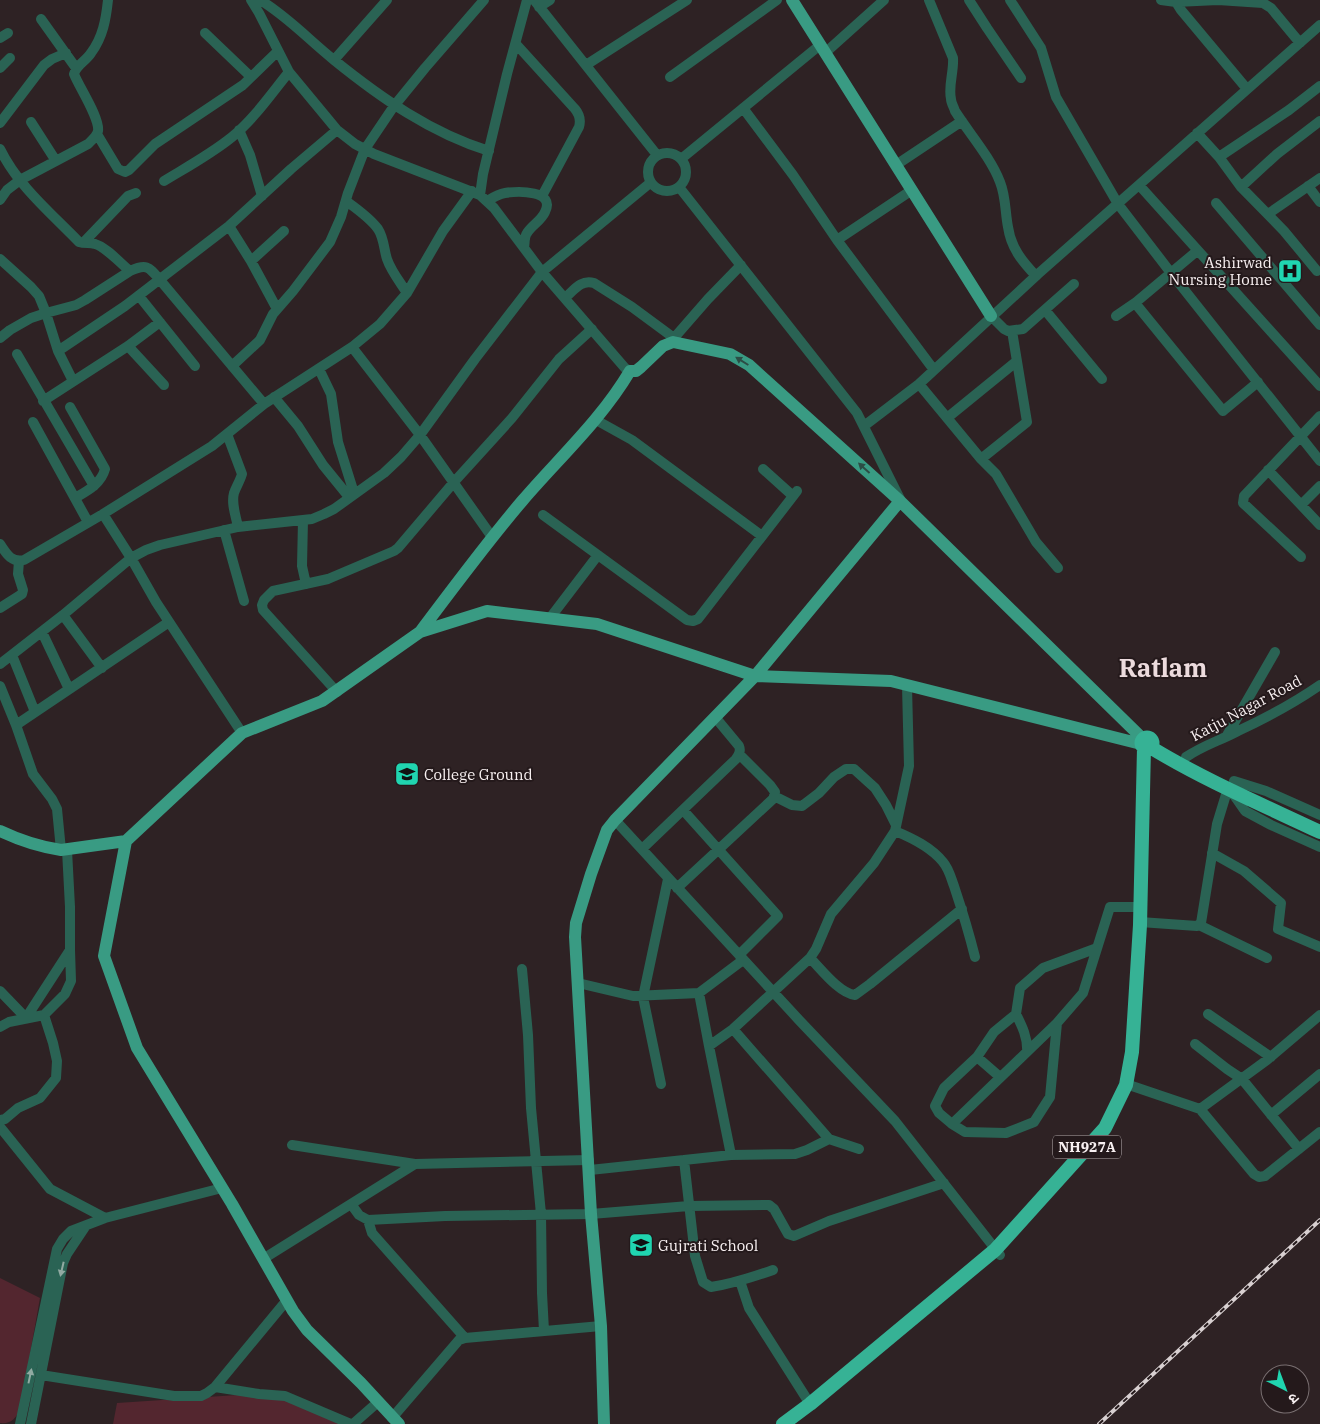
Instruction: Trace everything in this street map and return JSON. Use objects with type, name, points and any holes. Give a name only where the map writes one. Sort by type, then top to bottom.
[{"type":"highway","points":[[1146,745],[1186,757],[1231,784],[1320,832]]},
{"type":"highway","points":[[1146,745],[1170,760],[1320,822]]},
{"type":"highway","name":"NH927A","points":[[783,1424],[998,1252],[1105,1128],[1126,1085],[1132,1052],[1143,922],[1140,906],[1146,745]]},
{"type":"highway","name":"NH927A","points":[[796,1424],[815,1410],[998,1252],[1115,1126],[1132,1086],[1138,1053],[1143,922],[1146,745]]},
{"type":"main road","points":[[792,0],[991,316]]},
{"type":"main road","points":[[0,831],[19,840],[64,850],[126,841],[242,733],[322,701],[420,632],[523,499],[596,420],[630,372],[636,371],[663,346],[674,340],[730,354],[749,365],[900,500],[1146,745]]},
{"type":"main road","points":[[604,1424],[601,1326],[592,1214],[575,937],[576,923],[591,874],[608,830],[615,820],[755,676],[900,500]]},
{"type":"main road","points":[[420,632],[487,611],[597,624],[755,676],[891,682],[1146,745]]},
{"type":"main road","points":[[126,841],[104,956],[137,1048],[287,1300],[307,1330],[396,1421]]},
{"type":"street","points":[[0,200],[7,190],[20,180],[88,144],[97,134],[98,126],[74,74],[76,68],[90,55],[103,31],[108,0]]},
{"type":"street","points":[[250,0],[259,13],[289,72],[337,130],[374,154],[479,196],[542,272],[630,372]]},
{"type":"street","points":[[260,0],[274,8],[334,60],[394,106],[455,139],[489,150]]},
{"type":"street","points":[[274,8],[281,0]]},
{"type":"street","points":[[334,60],[387,0]]},
{"type":"street","points":[[232,366],[260,340],[277,309],[293,292],[330,242],[365,149],[394,106],[484,0]]},
{"type":"street","points":[[0,544],[11,559],[24,560],[103,514],[212,446],[264,404],[352,347],[380,324],[407,293],[443,231],[479,196],[527,0]]},
{"type":"street","points":[[550,0],[537,4],[657,155]]},
{"type":"street","points":[[586,65],[687,0]]},
{"type":"street","points":[[670,77],[777,0]]},
{"type":"street","points":[[681,158],[884,0]]},
{"type":"street","points":[[929,0],[953,58],[951,100],[962,121],[1001,182],[1007,208],[1011,242],[1025,264],[1036,276]]},
{"type":"street","points":[[969,0],[1022,78]]},
{"type":"street","points":[[1010,0],[1041,48],[1056,97],[1118,204],[1320,461]]},
{"type":"street","points":[[1161,0],[1176,2],[1218,0],[1263,3],[1271,8],[1300,43]]},
{"type":"street","points":[[1176,2],[1247,89]]},
{"type":"street","points":[[41,20],[76,68]]},
{"type":"street","points":[[864,426],[919,384],[991,316],[1320,25]]},
{"type":"street","points":[[205,33],[251,77]]},
{"type":"street","points":[[516,44],[579,114],[579,127],[542,196]]},
{"type":"street","points":[[97,134],[118,169],[125,172],[156,144],[236,91],[278,51]]},
{"type":"street","points":[[0,123],[44,66],[52,59],[66,53]]},
{"type":"street","points":[[0,68],[10,58]]},
{"type":"street","points":[[164,181],[211,152],[239,130],[289,72]]},
{"type":"street","points":[[1219,157],[1289,110],[1320,86]]},
{"type":"street","points":[[743,108],[793,175],[837,240],[934,370]]},
{"type":"street","points":[[896,165],[962,121]]},
{"type":"street","points":[[1240,187],[1277,154],[1320,121]]},
{"type":"street","points":[[31,122],[56,161]]},
{"type":"street","points":[[239,130],[250,155],[262,196]]},
{"type":"street","points":[[58,351],[139,296],[229,226],[337,130]]},
{"type":"street","points":[[1198,133],[1219,157],[1240,187],[1284,231],[1317,271]]},
{"type":"street","points":[[0,149],[20,180],[79,242],[101,246],[130,271]]},
{"type":"street","points":[[669,153],[681,158],[686,170],[686,177],[679,187],[667,192],[655,188],[650,183],[647,171],[652,159],[657,155],[669,153]]},
{"type":"street","points":[[1268,214],[1320,178]]},
{"type":"street","points":[[0,664],[42,632],[131,558],[160,544],[224,530],[312,519],[324,514],[384,474],[420,435],[475,359],[542,272],[650,183]]},
{"type":"street","points":[[1139,185],[1320,386]]},
{"type":"street","points":[[1308,186],[1320,202]]},
{"type":"street","points":[[679,187],[857,413],[900,500]]},
{"type":"street","points":[[837,240],[912,190]]},
{"type":"street","points":[[83,244],[128,196],[136,192]]},
{"type":"street","points":[[479,196],[505,193],[534,193],[546,200],[546,210],[526,234],[524,248]]},
{"type":"street","points":[[346,201],[369,219],[377,228],[388,261],[407,293]]},
{"type":"street","points":[[1216,203],[1320,325]]},
{"type":"street","points":[[229,226],[252,261],[277,309]]},
{"type":"street","points":[[252,261],[284,231]]},
{"type":"street","points":[[1116,316],[1135,303],[1197,251]]},
{"type":"street","points":[[0,259],[39,296],[58,351],[73,382]]},
{"type":"street","points":[[565,298],[584,282],[594,283],[632,307],[674,340],[708,299],[740,265]]},
{"type":"street","points":[[0,338],[22,323],[46,313],[76,305],[130,271],[145,266],[160,280],[264,404]]},
{"type":"street","points":[[991,316],[1004,330],[1023,329],[1074,284]]},
{"type":"street","points":[[139,296],[195,366]]},
{"type":"street","points":[[1135,303],[1223,411],[1258,382]]},
{"type":"street","points":[[1045,310],[1102,379]]},
{"type":"street","points":[[44,401],[128,346],[160,322]]},
{"type":"street","points":[[337,692],[263,610],[264,600],[273,592],[328,579],[394,551],[512,418],[559,359],[592,329]]},
{"type":"street","points":[[981,459],[1027,422],[1012,331]]},
{"type":"street","points":[[128,346],[164,385]]},
{"type":"street","points":[[352,347],[420,435],[492,537]]},
{"type":"street","points":[[17,354],[94,486]]},
{"type":"street","points":[[947,418],[1017,361]]},
{"type":"street","points":[[319,369],[331,394],[338,442],[352,495]]},
{"type":"street","points":[[919,384],[981,459],[996,474],[1036,542],[1058,568]]},
{"type":"street","points":[[274,397],[298,426],[323,465],[352,495]]},
{"type":"street","points":[[70,407],[104,465],[104,472],[94,486],[74,498]]},
{"type":"street","points":[[1301,557],[1243,503],[1244,496],[1320,416]]},
{"type":"street","points":[[596,420],[632,440],[762,536]]},
{"type":"street","points":[[33,422],[88,522]]},
{"type":"street","points":[[227,434],[242,474],[233,496],[238,527]]},
{"type":"street","points":[[543,515],[687,620],[698,619],[795,494],[763,469]]},
{"type":"street","points":[[1268,470],[1320,525]]},
{"type":"street","points":[[1301,505],[1320,486]]},
{"type":"street","points":[[103,514],[169,622],[242,733]]},
{"type":"street","points":[[303,520],[302,566],[306,584]]},
{"type":"street","points":[[224,530],[244,601]]},
{"type":"street","points":[[550,618],[598,555]]},
{"type":"street","points":[[0,608],[22,594],[23,590],[18,574],[19,561]]},
{"type":"street","points":[[63,615],[102,668]]},
{"type":"street","points":[[16,725],[169,622]]},
{"type":"street","points":[[42,632],[69,689]]},
{"type":"street","points":[[1226,737],[1275,652]]},
{"type":"street","points":[[12,655],[35,712]]},
{"type":"street","name":"Katju Nagar Road","points":[[1186,757],[1199,748],[1237,732],[1305,696],[1320,685]]},
{"type":"street","points":[[0,686],[33,774],[52,799],[57,809],[64,850],[70,907],[71,981],[65,994],[44,1015],[9,1022],[0,1027]]},
{"type":"street","points":[[709,1046],[733,1029],[810,958],[831,914],[874,863],[895,828],[909,766],[907,686]]},
{"type":"street","points":[[677,888],[774,798],[775,792],[770,785],[740,754],[739,746],[715,718]]},
{"type":"street","points":[[642,850],[740,754]]},
{"type":"street","points":[[774,796],[792,805],[802,806],[819,794],[834,777],[846,769],[854,769],[875,788],[886,805],[895,828],[918,841],[944,863],[962,909],[975,957]]},
{"type":"street","points":[[1231,784],[1266,791],[1320,815]]},
{"type":"street","points":[[1231,784],[1245,811],[1320,847]]},
{"type":"street","points":[[1199,925],[1201,923],[1217,824],[1231,784]]},
{"type":"street","points":[[578,982],[643,997],[699,993],[741,957],[778,916],[683,810]]},
{"type":"street","points":[[615,820],[773,993],[895,1120],[998,1252]]},
{"type":"street","points":[[1212,853],[1244,871],[1280,904],[1278,929],[1320,947]]},
{"type":"street","points":[[661,1084],[643,997],[668,879]]},
{"type":"street","points":[[952,1124],[1057,1023],[1083,993],[1110,907],[1140,906]]},
{"type":"street","points":[[810,958],[841,989],[855,995],[962,909]]},
{"type":"street","points":[[1143,922],[1199,925],[1267,958]]},
{"type":"street","points":[[1027,1052],[1024,1030],[1016,1014],[1020,988],[1043,968],[1097,948]]},
{"type":"street","points":[[26,1018],[70,950]]},
{"type":"street","points":[[522,969],[528,1036],[531,1108],[541,1214],[544,1331]]},
{"type":"street","points":[[0,990],[26,1018]]},
{"type":"street","points":[[699,993],[731,1155]]},
{"type":"street","points":[[1016,1014],[994,1032],[977,1057],[944,1088],[935,1106],[939,1113],[965,1132],[1006,1133],[1034,1122],[1050,1097],[1057,1023]]},
{"type":"street","points":[[1208,1014],[1271,1057]]},
{"type":"street","points":[[0,1120],[5,1119],[18,1108],[40,1098],[56,1078],[57,1061],[44,1015]]},
{"type":"street","points":[[1200,1109],[1271,1057],[1320,1015]]},
{"type":"street","points":[[733,1029],[829,1139],[860,1149]]},
{"type":"street","points":[[1195,1044],[1242,1079],[1299,1149]]},
{"type":"street","points":[[977,1057],[1000,1077]]},
{"type":"street","points":[[1271,1114],[1320,1074]]},
{"type":"street","points":[[1132,1086],[1200,1109],[1256,1176],[1265,1176],[1320,1132]]},
{"type":"street","points":[[0,1127],[50,1189],[105,1218]]},
{"type":"street","points":[[292,1145],[415,1164],[536,1162],[590,1165],[684,1160],[731,1155],[795,1154],[829,1139]]},
{"type":"street","points":[[684,1160],[695,1256],[703,1282],[711,1287],[740,1281],[773,1270]]},
{"type":"street","points":[[263,1258],[415,1164]]},
{"type":"street","points":[[351,1204],[359,1215],[368,1220],[446,1216],[592,1214],[689,1206],[769,1205],[774,1209],[788,1234],[794,1236],[830,1221],[944,1183]]},
{"type":"street","points":[[20,1424],[57,1249],[63,1239],[71,1231],[105,1218],[222,1188]]},
{"type":"street","points":[[368,1220],[372,1233],[465,1338]]},
{"type":"street","points":[[31,1424],[63,1263],[85,1227]]},
{"type":"street","points":[[740,1281],[749,1308],[810,1404]]},
{"type":"street","points":[[41,1375],[174,1396],[201,1396],[215,1387],[287,1300]]},
{"type":"street","points":[[396,1421],[459,1340],[601,1326]]},
{"type":"street","points":[[215,1387],[285,1396],[352,1424],[378,1402]]},
{"type":"shaded area","points":[[0,1278],[40,1298],[20,1410],[7,1423],[0,1423]]},
{"type":"shaded area","points":[[267,1393],[351,1424],[113,1424],[117,1403]]},
{"type":"railway","points":[[1099,1424],[1320,1220]]},
{"type":"place","name":"Ashirwad Nursing Home","points":[[1290,271]]},
{"type":"place","name":"College Ground","points":[[407,774]]},
{"type":"place","name":"Gujrati School","points":[[641,1245]]},
{"type":"district","name":"Ratlam","points":[[1163,667]]}]
